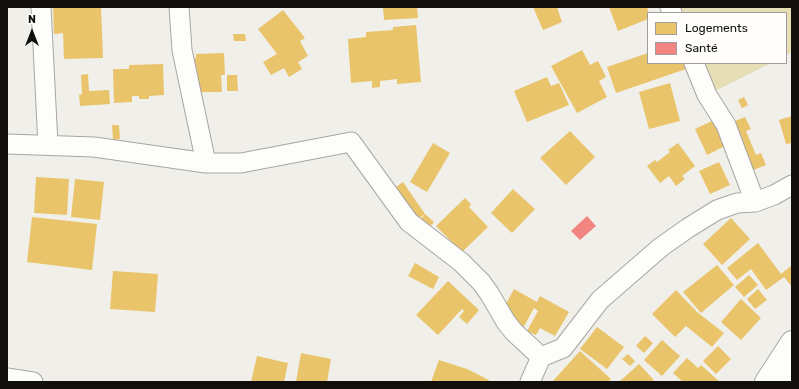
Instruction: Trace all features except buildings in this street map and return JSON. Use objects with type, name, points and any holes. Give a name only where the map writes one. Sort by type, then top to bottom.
[{"type":"main road","points":[[766,382],[792,342]]},
{"type":"main road","points":[[784,382],[792,371]]},
{"type":"street","points":[[41,7],[48,145]]},
{"type":"street","points":[[179,7],[182,50],[206,163]]},
{"type":"street","points":[[694,64],[707,95],[726,124],[755,202]]},
{"type":"street","points":[[7,144],[94,147],[206,163],[241,163],[351,142],[409,222],[461,262],[481,282],[506,322],[514,332],[541,357]]},
{"type":"street","points":[[530,382],[541,357],[563,348],[600,300],[661,247],[688,228],[718,210],[737,203],[755,202],[774,195],[792,185]]},
{"type":"street","points":[[7,378],[33,382]]},
{"type":"shaded area","points":[[670,7],[792,7],[792,52],[787,54],[787,12],[672,12]]},
{"type":"shaded area","points":[[694,64],[769,64],[707,95]]}]
